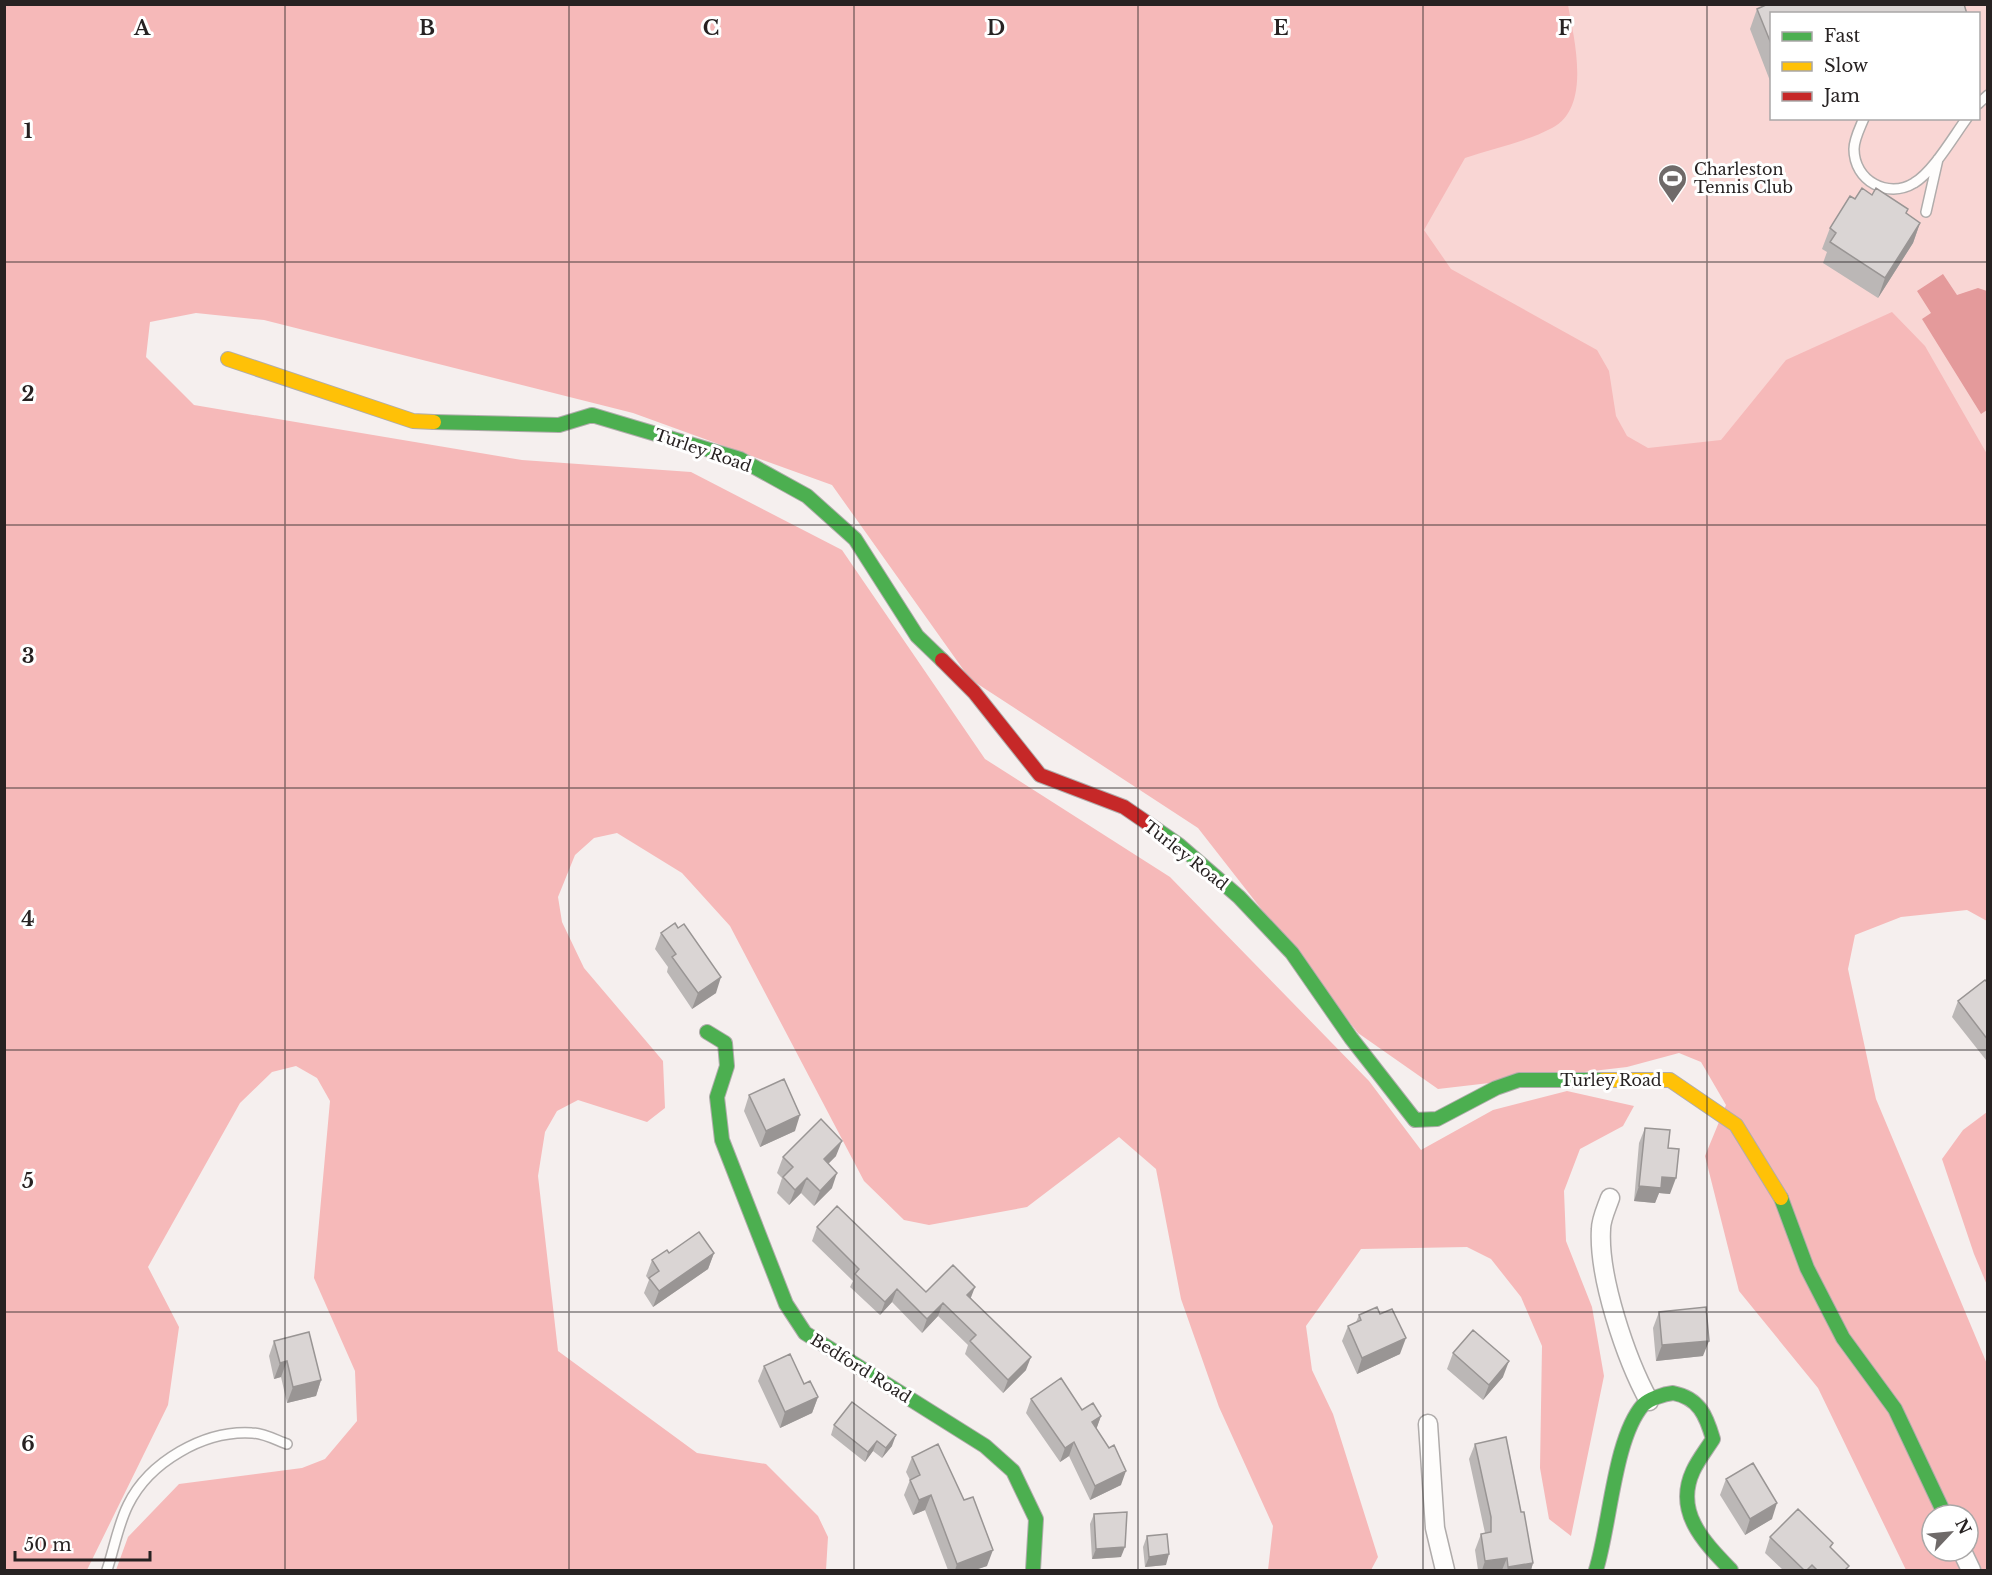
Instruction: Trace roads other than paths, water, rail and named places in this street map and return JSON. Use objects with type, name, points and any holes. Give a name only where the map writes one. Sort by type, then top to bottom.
[{"type":"street","name":"Turley Road","points":[[228,359],[413,421],[559,425],[592,415],[740,459],[807,496],[855,539],[917,636],[974,692],[1040,775],[1124,807],[1179,845],[1239,897],[1292,953],[1351,1038],[1415,1120],[1437,1119],[1496,1088],[1519,1080],[1670,1080],[1736,1125],[1780,1196],[1807,1268],[1843,1338],[1894,1409],[1939,1503]]},
{"type":"street","name":"Bedford Road","points":[[707,1032],[725,1043],[727,1066],[717,1097],[722,1140],[786,1304],[805,1333],[985,1446],[1013,1471],[1036,1519],[1033,1570]]},
{"type":"street","points":[[1610,1198],[1601,1228],[1606,1282],[1633,1372],[1649,1401]]},
{"type":"street","points":[[1596,1570],[1602,1555],[1619,1468],[1631,1428],[1645,1403],[1671,1392],[1692,1397],[1706,1418],[1713,1439],[1691,1473],[1685,1509],[1701,1539],[1731,1570]]},
{"type":"street","points":[[1428,1424],[1436,1528],[1445,1570]]},
{"type":"lane","points":[[1863,120],[1854,151],[1862,174],[1878,188],[1898,190],[1917,182],[1966,120]]},
{"type":"lane","points":[[1926,212],[1938,157]]},
{"type":"lane","points":[[107,1570],[127,1506],[140,1484],[167,1460],[207,1438],[253,1433],[287,1444]]},
{"type":"place","name":"Charleston Tennis Club","points":[[1673,204]]}]
